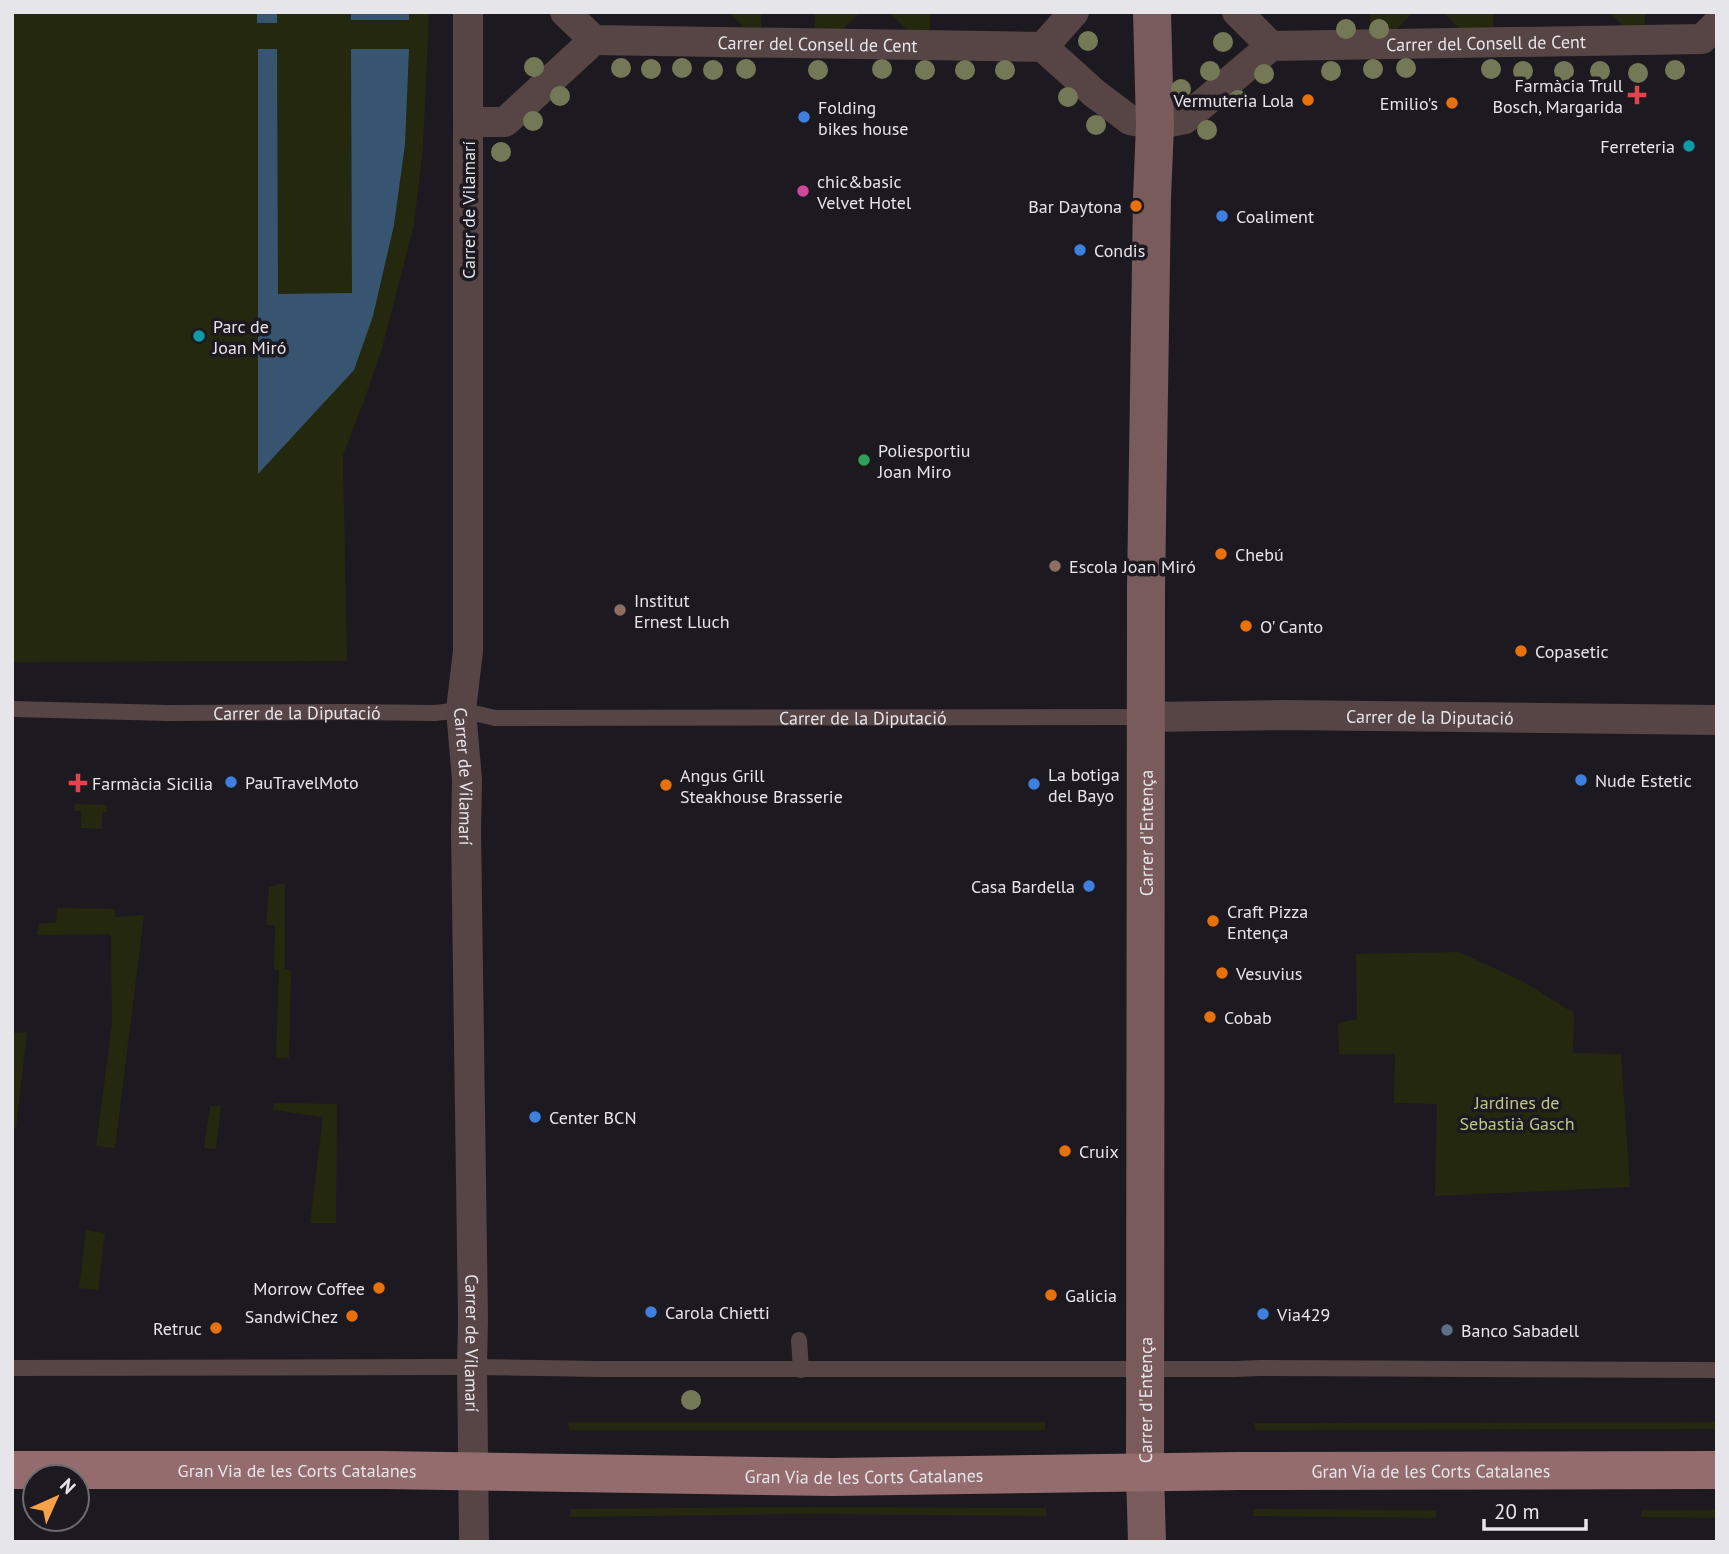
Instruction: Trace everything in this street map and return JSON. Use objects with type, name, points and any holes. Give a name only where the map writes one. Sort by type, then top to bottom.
[{"type":"main road","name":"Carrer d'Entença","points":[[1147,1542],[1145,717],[1152,198],[1170,122],[1152,12]]},
{"type":"main road","name":"Gran Via de les Corts Catalanes","points":[[12,1470],[383,1470],[832,1477],[1717,1470]]},
{"type":"street","name":"Carrer de Vilamarí","points":[[468,12],[468,652],[461,710],[467,780],[474,1542]]},
{"type":"street","points":[[468,122],[505,122],[594,40],[565,12]]},
{"type":"street","points":[[1074,12],[1043,47],[1094,93],[1130,120],[1170,122],[1271,46],[1237,12]]},
{"type":"street","name":"Carrer del Consell de Cent","points":[[1271,46],[1712,39]]},
{"type":"street","name":"Carrer del Consell de Cent","points":[[594,40],[1043,47]]},
{"type":"street","name":"Carrer de la Diputació","points":[[1145,717],[1283,715],[1717,720]]},
{"type":"lane","name":"Carrer de la Diputació","points":[[12,709],[168,713],[435,713],[461,710],[495,718],[1145,717]]},
{"type":"lane","points":[[799,1340],[801,1370]]},
{"type":"lane","points":[[12,1368],[1717,1370]]},
{"type":"green space","name":"Parc de Joan Miró","points":[[12,12],[429,12],[423,148],[414,225],[382,348],[343,455],[347,661],[12,662]]},
{"type":"green space","points":[[729,12],[761,12],[761,36],[751,35]]},
{"type":"green space","points":[[815,12],[860,12],[837,35],[815,36]]},
{"type":"green space","points":[[889,12],[930,12],[930,36],[913,36]]},
{"type":"green space","points":[[1370,12],[1413,12],[1391,35],[1370,35]]},
{"type":"green space","points":[[1443,12],[1493,12],[1494,36],[1467,36]]},
{"type":"green space","points":[[1609,12],[1645,12],[1645,36],[1633,35]]},
{"type":"green space","points":[[75,804],[107,805],[107,812],[102,812],[102,829],[81,828],[81,811],[74,811]]},
{"type":"green space","points":[[285,883],[285,969],[291,970],[289,1058],[276,1058],[279,970],[274,969],[275,925],[266,925],[269,887]]},
{"type":"green space","points":[[57,908],[115,909],[115,917],[144,915],[115,1148],[96,1146],[112,1024],[111,934],[37,935],[39,924],[56,922]]},
{"type":"green space","name":"Jardines de Sebastià Gasch","points":[[1459,952],[1522,981],[1574,1013],[1573,1053],[1621,1054],[1630,1187],[1435,1196],[1437,1104],[1394,1103],[1395,1054],[1339,1054],[1338,1023],[1357,1019],[1356,954]]},
{"type":"green space","points":[[27,1032],[16,1128],[12,1128],[12,1033]]},
{"type":"green space","points":[[274,1103],[337,1104],[336,1223],[310,1223],[323,1117],[273,1110]]},
{"type":"green space","points":[[210,1106],[221,1106],[216,1149],[204,1148]]},
{"type":"green space","points":[[86,1230],[105,1233],[98,1290],[79,1288]]},
{"type":"green space","points":[[568,1422],[1045,1422],[1045,1430],[569,1430]]},
{"type":"green space","points":[[1717,1422],[1717,1429],[1255,1430],[1254,1423]]},
{"type":"green space","points":[[1046,1508],[1047,1516],[808,1514],[570,1517],[570,1509]]},
{"type":"green space","points":[[1253,1509],[1436,1510],[1436,1518],[1253,1516]]},
{"type":"green space","points":[[1641,1510],[1717,1510],[1717,1518],[1641,1517]]},
{"type":"water","points":[[257,12],[277,12],[277,23],[257,23]]},
{"type":"water","points":[[351,12],[409,12],[409,20],[351,20]]},
{"type":"water","points":[[258,49],[277,49],[278,294],[352,293],[351,49],[409,49],[405,144],[394,225],[373,316],[354,370],[258,474]]},
{"type":"place","name":"Farmàcia Trull Bosch, Margarida","points":[[1637,95]]},
{"type":"place","name":"Vermuteria Lola","points":[[1308,100]]},
{"type":"place","name":"Emilio's","points":[[1452,103]]},
{"type":"place","name":"Folding bikes house","points":[[804,117]]},
{"type":"place","name":"Ferreteria","points":[[1689,146]]},
{"type":"place","name":"chic&basic Velvet Hotel","points":[[803,191]]},
{"type":"place","name":"Bar Daytona","points":[[1136,206]]},
{"type":"place","name":"Coaliment","points":[[1222,216]]},
{"type":"place","name":"Condis","points":[[1080,250]]},
{"type":"place","name":"Parc de Joan Miró","points":[[199,336]]},
{"type":"place","name":"Poliesportiu Joan Miro","points":[[864,460]]},
{"type":"place","name":"Chebú","points":[[1221,554]]},
{"type":"place","name":"Escola Joan Miró","points":[[1055,566]]},
{"type":"place","name":"Institut Ernest Lluch","points":[[620,610]]},
{"type":"place","name":"O' Canto","points":[[1246,626]]},
{"type":"place","name":"Copasetic","points":[[1521,651]]},
{"type":"place","name":"Nude Estetic","points":[[1581,780]]},
{"type":"place","name":"PauTravelMoto","points":[[231,782]]},
{"type":"place","name":"Farmàcia Sicilia","points":[[78,783]]},
{"type":"place","name":"La botiga del Bayo","points":[[1034,784]]},
{"type":"place","name":"Angus Grill Steakhouse Brasserie","points":[[666,785]]},
{"type":"place","name":"Casa Bardella","points":[[1089,886]]},
{"type":"place","name":"Craft Pizza Entença","points":[[1213,921]]},
{"type":"place","name":"Vesuvius","points":[[1222,973]]},
{"type":"place","name":"Cobab","points":[[1210,1017]]},
{"type":"place","name":"Center BCN","points":[[535,1117]]},
{"type":"place","name":"Cruix","points":[[1065,1151]]},
{"type":"place","name":"Morrow Coffee","points":[[379,1288]]},
{"type":"place","name":"Galicia","points":[[1051,1295]]},
{"type":"place","name":"Carola Chietti","points":[[651,1312]]},
{"type":"place","name":"Via429","points":[[1263,1314]]},
{"type":"place","name":"SandwiChez","points":[[352,1316]]},
{"type":"place","name":"Retruc","points":[[216,1328]]},
{"type":"place","name":"Banco Sabadell","points":[[1447,1330]]}]
